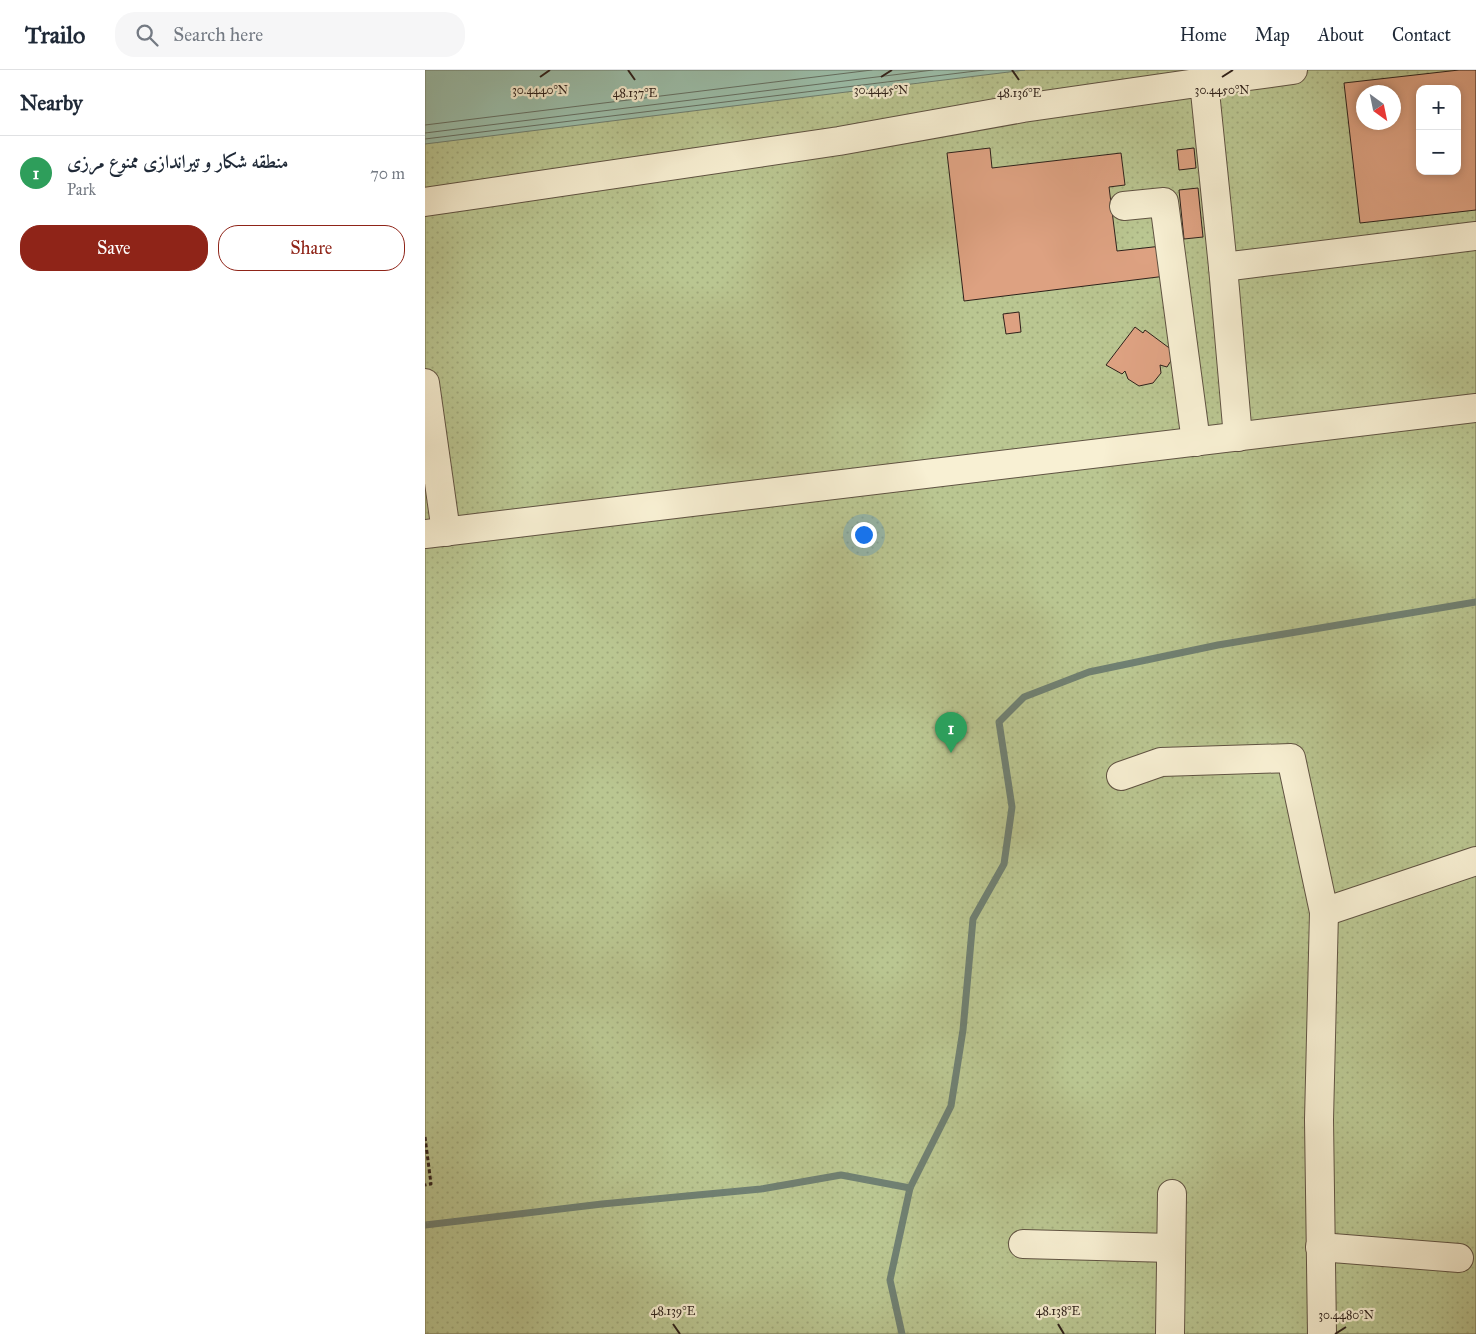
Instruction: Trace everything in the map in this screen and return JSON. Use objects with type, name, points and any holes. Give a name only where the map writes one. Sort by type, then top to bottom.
[{"type":"street","points":[[425,202],[839,141],[1023,108],[1293,70]]},
{"type":"street","points":[[1204,82],[1238,437]]},
{"type":"street","points":[[1123,206],[1165,202],[1196,442]]},
{"type":"street","points":[[1223,267],[1476,236]]},
{"type":"street","points":[[425,383],[436,533],[1476,408]]},
{"type":"street","points":[[1121,776],[1161,762],[1291,758],[1324,912],[1319,1120],[1322,1334]]},
{"type":"street","points":[[1324,912],[1476,862]]},
{"type":"street","points":[[1170,1334],[1172,1194]]},
{"type":"street","points":[[1023,1244],[1171,1248]]},
{"type":"street","points":[[1321,1247],[1459,1258]]},
{"type":"path","points":[[425,1137],[431,1184],[425,1185]]},
{"type":"shaded area","points":[[425,70],[1476,70],[1476,1334],[425,1334]]},
{"type":"water","points":[[425,70],[1025,70],[425,144]]},
{"type":"building","points":[[1459,70],[1476,70],[1476,210],[1360,223],[1344,83]]},
{"type":"building","points":[[990,148],[992,168],[1121,153],[1125,185],[1109,187],[1117,251],[1162,246],[1166,276],[964,301],[947,153]]},
{"type":"building","points":[[1194,148],[1196,168],[1179,170],[1177,150]]},
{"type":"building","points":[[1198,188],[1203,237],[1184,239],[1179,190]]},
{"type":"building","points":[[1019,312],[1021,332],[1006,334],[1003,314]]},
{"type":"building","points":[[1135,327],[1143,333],[1145,330],[1176,353],[1167,367],[1160,365],[1161,373],[1153,383],[1139,386],[1128,379],[1125,371],[1122,374],[1106,365]]},
{"type":"waterway","points":[[902,1334],[890,1280],[910,1188],[951,1106],[963,1030],[973,919],[1004,864],[1012,807],[999,722],[1024,697],[1089,672],[1218,645],[1476,602]]},
{"type":"waterway","points":[[425,1225],[602,1204],[761,1189],[841,1175],[910,1188]]},
{"type":"place","name":"منطقه شکار و تیراندازی ممنوع مرزی","points":[[951,753]]}]
